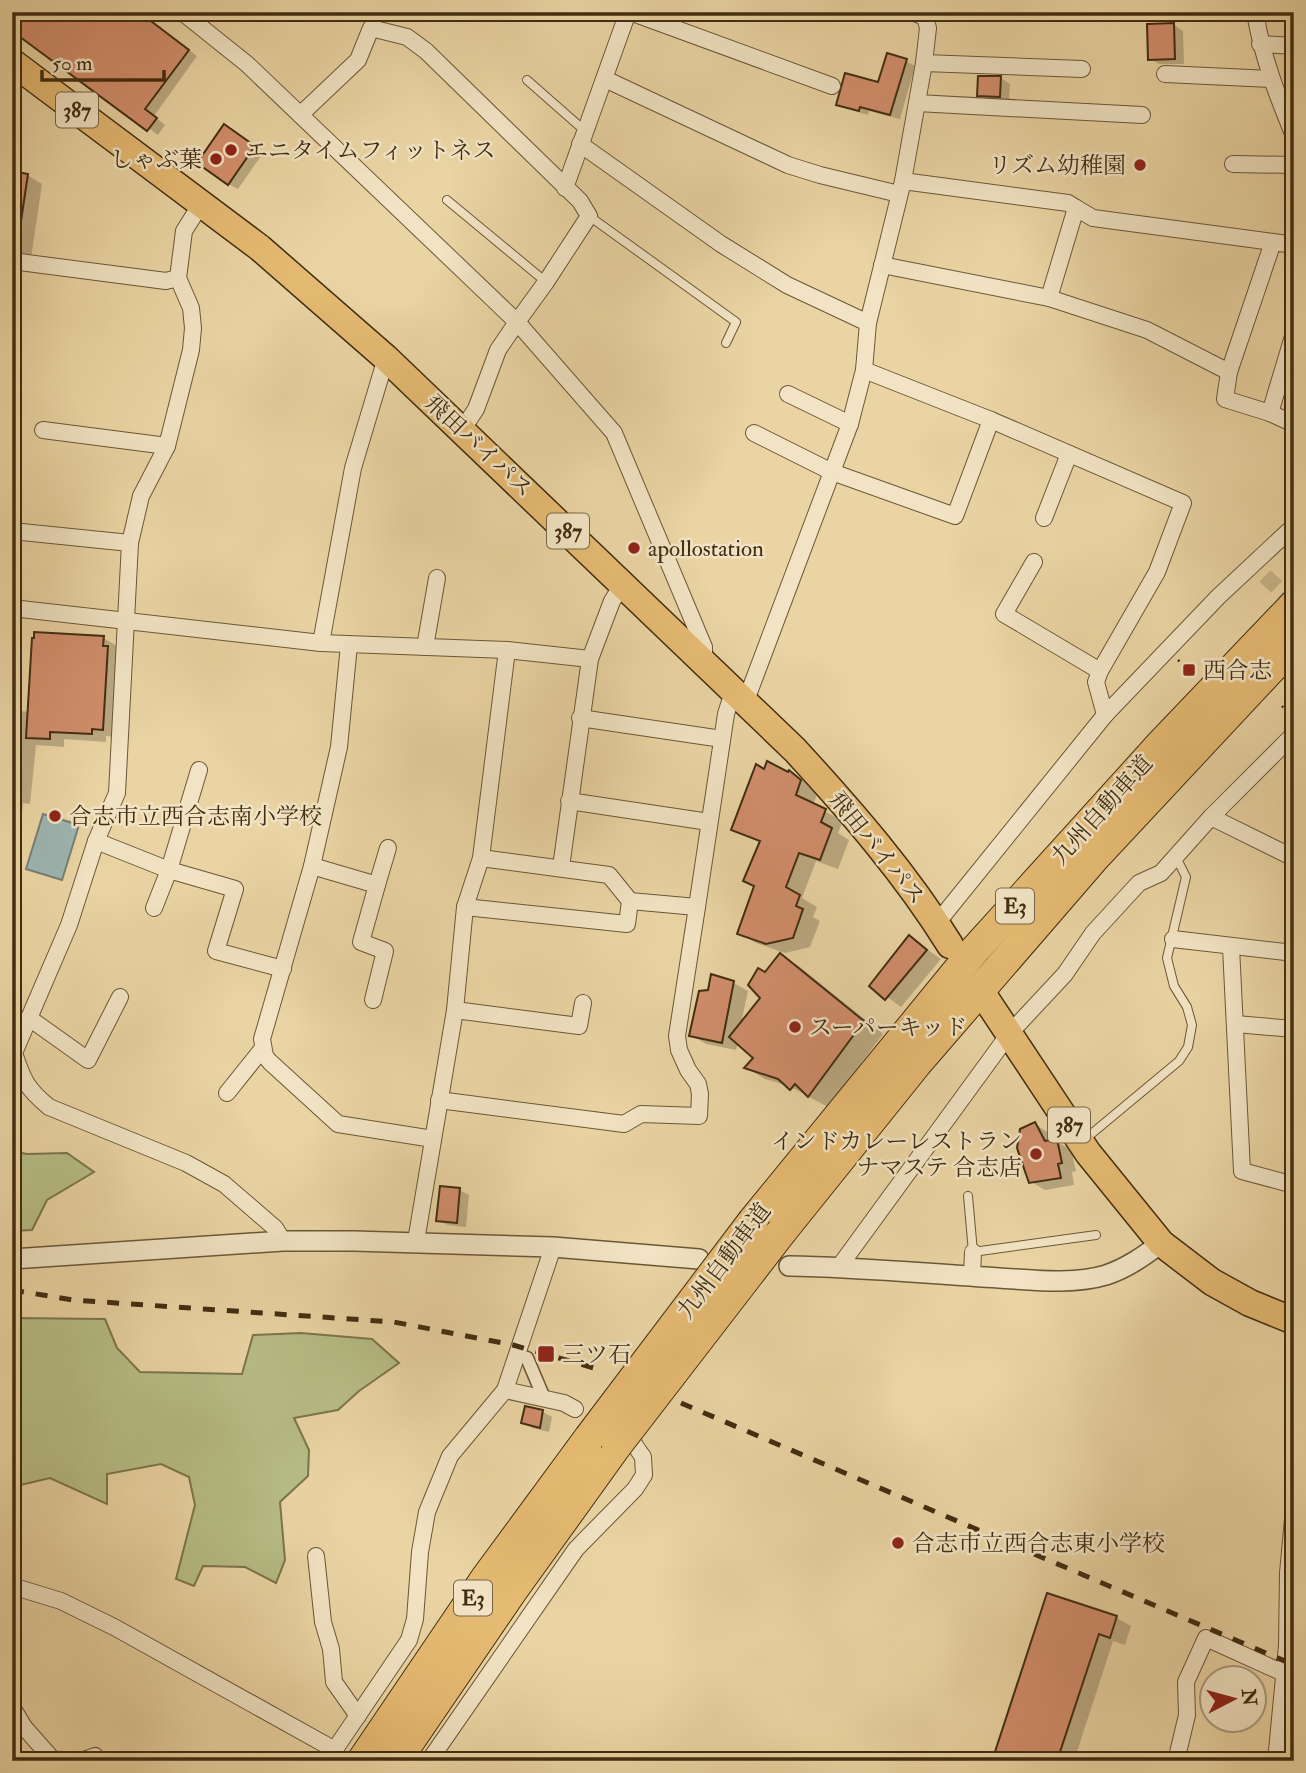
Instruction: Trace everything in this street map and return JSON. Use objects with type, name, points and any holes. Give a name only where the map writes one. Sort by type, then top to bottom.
[{"type":"highway","name":"飛田バイパス","points":[[12,62],[260,248],[386,358],[463,430],[794,750],[882,850],[944,934]]},
{"type":"highway","name":"九州自動車道","points":[[396,1761],[613,1442],[753,1221],[974,952],[1163,743],[1294,605]]},
{"type":"highway","name":"九州自動車道","points":[[341,1757],[486,1578],[613,1442],[916,1063],[1095,857],[1294,644]]},
{"type":"highway","name":"387","points":[[986,999],[1081,1142],[1161,1243],[1212,1282],[1250,1303],[1294,1321]]},
{"type":"street","points":[[182,12],[247,64],[517,322],[614,433],[704,647],[704,664]]},
{"type":"street","points":[[565,188],[629,12],[832,86]]},
{"type":"street","points":[[439,1100],[624,1124],[641,1114],[699,1116],[698,1084],[679,1050],[677,1036],[722,739],[850,424],[864,370],[868,323],[901,188],[924,63],[928,28],[925,17],[912,12]]},
{"type":"street","points":[[1255,12],[1260,44],[1271,79],[1287,104],[1294,136]]},
{"type":"street","points":[[300,115],[358,60],[371,28],[407,37],[426,51],[580,201],[589,216],[498,350],[476,409],[463,430]]},
{"type":"street","points":[[1260,44],[1294,46]]},
{"type":"street","points":[[924,63],[1082,69]]},
{"type":"street","points":[[1165,75],[1271,79]]},
{"type":"street","points":[[605,79],[788,165],[820,175],[901,188],[1068,203],[1093,218],[1294,245]]},
{"type":"street","points":[[917,103],[1142,115]]},
{"type":"street","points":[[582,137],[721,244],[787,285],[868,323]]},
{"type":"street","points":[[1233,164],[1294,165]]},
{"type":"street","points":[[201,204],[184,231],[178,278],[191,308],[191,350],[167,446],[141,496],[130,543],[117,793],[96,841],[69,925],[13,1053],[32,1092],[50,1107],[186,1163],[223,1184],[275,1228],[283,1241]]},
{"type":"street","points":[[1049,298],[1076,208]]},
{"type":"street","points":[[1273,242],[1229,372],[1226,399],[1294,424]]},
{"type":"street","points":[[12,261],[166,281],[178,278]]},
{"type":"street","points":[[882,265],[1049,298],[1147,330],[1229,372]]},
{"type":"street","points":[[1270,413],[1294,333]]},
{"type":"street","points":[[321,643],[353,468],[386,358]]},
{"type":"street","points":[[864,370],[991,420],[1183,503],[1157,572],[1100,671],[1096,682],[1105,715]]},
{"type":"street","points":[[788,394],[850,424]]},
{"type":"street","points":[[754,433],[832,472],[955,516],[991,420]]},
{"type":"street","points":[[43,430],[167,446]]},
{"type":"street","points":[[1044,518],[1069,454]]},
{"type":"street","points":[[944,934],[1105,715],[1254,563],[1294,526]]},
{"type":"street","points":[[12,531],[130,543]]},
{"type":"street","points":[[1034,562],[1004,614],[1100,671]]},
{"type":"street","points":[[1254,563],[1265,576]]},
{"type":"street","points":[[425,647],[437,578]]},
{"type":"street","points":[[561,867],[590,659],[612,601],[622,586]]},
{"type":"street","points":[[12,608],[321,643],[508,650],[590,659]]},
{"type":"street","points":[[349,645],[339,747],[312,866],[262,1039],[263,1048],[270,1062],[338,1124],[433,1139]]},
{"type":"street","points":[[416,1241],[455,1010],[465,907],[481,858],[508,650]]},
{"type":"street","points":[[580,718],[722,739]]},
{"type":"street","points":[[839,1266],[1009,1034],[1065,974],[1093,933],[1139,883],[1161,873],[1211,817],[1294,734]]},
{"type":"street","points":[[154,908],[169,870],[199,770]]},
{"type":"street","points":[[569,801],[709,822]]},
{"type":"street","points":[[1211,817],[1294,858]]},
{"type":"street","points":[[96,841],[169,870],[235,890],[216,951],[283,969]]},
{"type":"street","points":[[373,1000],[385,951],[361,942],[388,848]]},
{"type":"street","points":[[481,858],[609,875],[630,901],[697,907]]},
{"type":"street","points":[[312,866],[377,885]]},
{"type":"street","points":[[465,907],[627,924],[630,901]]},
{"type":"street","points":[[1173,939],[1294,953]]},
{"type":"street","points":[[1231,947],[1242,1171],[1294,1185]]},
{"type":"street","points":[[29,1018],[88,1060],[120,997]]},
{"type":"street","points":[[455,1010],[579,1026],[583,1003]]},
{"type":"street","points":[[1236,1024],[1294,1029]]},
{"type":"street","points":[[227,1093],[263,1048]]},
{"type":"street","points":[[12,1259],[283,1241],[416,1241],[553,1247],[699,1259]]},
{"type":"street","points":[[789,1266],[839,1266],[1071,1280],[1104,1275],[1133,1264],[1161,1243]]},
{"type":"street","points":[[12,1586],[61,1601],[114,1627],[341,1757],[359,1716],[409,1640],[415,1619],[420,1552],[427,1511],[450,1457],[506,1386],[522,1357],[553,1247]]},
{"type":"street","points":[[972,1276],[973,1252]]},
{"type":"street","points":[[522,1357],[544,1398]]},
{"type":"street","points":[[506,1386],[564,1403],[575,1409]]},
{"type":"street","points":[[433,1759],[576,1549],[635,1489],[644,1475],[643,1457],[613,1442]]},
{"type":"street","points":[[1276,1761],[1288,1676],[1288,1573],[1294,1508]]},
{"type":"street","points":[[316,1556],[323,1622],[331,1649],[334,1682],[359,1716]]},
{"type":"street","points":[[1176,1761],[1187,1715],[1186,1682],[1206,1638],[1288,1676]]},
{"type":"street","points":[[12,1707],[18,1728],[54,1761]]},
{"type":"street","points":[[81,1761],[95,1756],[99,1761]]},
{"type":"lane","points":[[527,80],[582,137]]},
{"type":"lane","points":[[447,200],[546,282]]},
{"type":"lane","points":[[589,216],[736,322],[726,343]]},
{"type":"lane","points":[[1081,1142],[1179,1061],[1188,1047],[1192,1026],[1188,1007],[1174,986],[1167,958],[1186,877],[1175,857]]},
{"type":"lane","points":[[968,1196],[973,1252],[1096,1235]]},
{"type":"path","points":[[1282,706],[1293,717],[1291,720],[1294,723]]},
{"type":"green space","points":[[12,1151],[27,1154],[67,1153],[94,1172],[47,1200],[32,1230],[12,1231]]},
{"type":"green space","points":[[12,1318],[105,1319],[117,1348],[140,1372],[242,1374],[253,1335],[301,1333],[372,1339],[399,1363],[359,1391],[338,1410],[294,1418],[309,1450],[308,1476],[280,1502],[285,1560],[276,1583],[245,1567],[203,1566],[194,1586],[176,1579],[195,1505],[189,1477],[161,1464],[107,1474],[107,1504],[50,1478],[12,1487]]},
{"type":"water","points":[[43,814],[79,825],[62,880],[26,869]]},
{"type":"building","points":[[12,12],[139,12],[189,50],[145,109],[157,118],[147,131],[12,31]]},
{"type":"building","points":[[1174,23],[1175,59],[1148,60],[1147,24]]},
{"type":"building","points":[[887,53],[907,59],[890,115],[860,107],[859,111],[836,105],[845,73],[878,82]]},
{"type":"building","points":[[978,76],[1001,76],[1000,97],[977,96]]},
{"type":"building","points":[[224,124],[255,146],[228,185],[197,163]]},
{"type":"building","points":[[12,171],[28,174],[20,228],[12,227]]},
{"type":"building","points":[[34,632],[104,636],[103,646],[108,646],[103,730],[92,729],[92,734],[50,732],[50,739],[26,738]]},
{"type":"building","points":[[767,761],[788,772],[789,770],[801,780],[796,795],[826,809],[821,822],[832,828],[820,860],[799,853],[786,887],[800,895],[796,906],[803,909],[793,938],[766,944],[737,934],[754,886],[743,881],[760,841],[731,830],[756,764],[764,769]]},
{"type":"building","points":[[909,935],[927,950],[885,1000],[869,986]]},
{"type":"building","points":[[780,953],[864,1021],[808,1097],[795,1084],[790,1090],[778,1079],[744,1068],[753,1058],[729,1037],[760,998],[748,985],[758,968],[765,972]]},
{"type":"building","points":[[711,974],[734,981],[722,1043],[689,1036],[699,991],[708,990]]},
{"type":"building","points":[[1035,1122],[1045,1141],[1057,1139],[1062,1163],[1058,1164],[1061,1178],[1029,1183],[1017,1148],[1020,1129]]},
{"type":"building","points":[[440,1186],[460,1188],[457,1223],[436,1221]]},
{"type":"building","points":[[525,1406],[543,1410],[540,1428],[521,1423]]},
{"type":"building","points":[[1047,1593],[1117,1616],[1110,1638],[1099,1634],[1057,1761],[992,1761]]},
{"type":"tunnel","points":[[1265,576],[1294,603]]},
{"type":"railway","points":[[12,1290],[73,1300],[394,1322],[513,1345],[601,1370]]},
{"type":"railway","points":[[681,1403],[1294,1665]]},
{"type":"place","name":"エニタイムフィットネス","points":[[231,150]]},
{"type":"place","name":"しゃぶ葉","points":[[216,159]]},
{"type":"place","name":"リズム幼稚園","points":[[1140,165]]},
{"type":"place","name":"apollostation","points":[[634,548]]},
{"type":"place","name":"西合志","points":[[1189,670]]},
{"type":"place","name":"合志市立西合志南小学校","points":[[55,816]]},
{"type":"place","name":"スーパーキッド","points":[[795,1027]]},
{"type":"place","name":"インドカレーレストラン ナマステ 合志店","points":[[1036,1154]]},
{"type":"place","name":"三ツ石","points":[[546,1354]]},
{"type":"place","name":"合志市立西合志東小学校","points":[[898,1543]]}]
